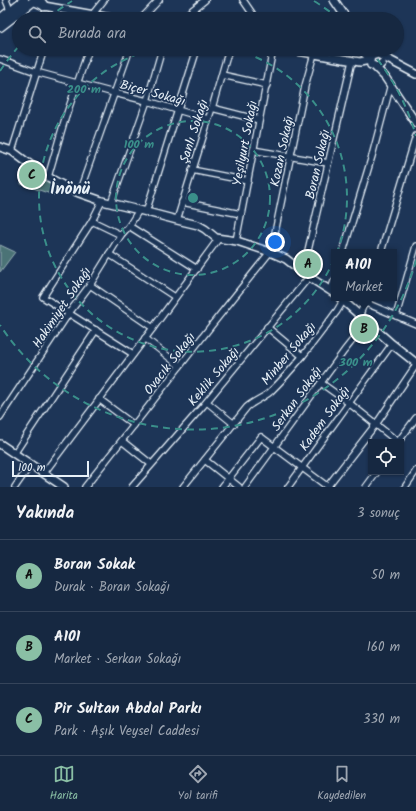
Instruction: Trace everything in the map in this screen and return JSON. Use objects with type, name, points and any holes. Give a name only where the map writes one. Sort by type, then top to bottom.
[{"type":"main road","points":[[0,19],[24,0]]},
{"type":"main road","points":[[23,12],[38,2]]},
{"type":"main road","points":[[0,27],[12,19]]},
{"type":"street","points":[[6,0],[10,10]]},
{"type":"street","points":[[94,12],[104,0]]},
{"type":"street","points":[[148,12],[159,0]]},
{"type":"street","points":[[190,12],[205,0]]},
{"type":"street","points":[[244,0],[252,12]]},
{"type":"street","points":[[331,0],[339,12]]},
{"type":"street","points":[[334,0],[343,12]]},
{"type":"street","points":[[38,2],[57,8],[80,12]]},
{"type":"street","points":[[56,12],[57,8]]},
{"type":"street","points":[[12,151],[42,56]]},
{"type":"street","points":[[48,176],[64,122],[87,56]]},
{"type":"street","points":[[79,193],[127,56]]},
{"type":"street","points":[[111,203],[147,101],[160,56]]},
{"type":"street","name":"Hakimiyet Sokağı","points":[[0,417],[69,313],[90,285],[121,236],[143,211],[196,56]]},
{"type":"street","name":"Şanlı Sokağı","points":[[177,220],[227,56]]},
{"type":"street","name":"Yeşilyurt Sokağı","points":[[236,241],[273,56]]},
{"type":"street","name":"Kozan Sokağı","points":[[270,252],[314,56]]},
{"type":"street","points":[[326,56],[356,61],[376,61],[399,65],[416,74]]},
{"type":"street","points":[[368,56],[376,61]]},
{"type":"street","points":[[373,56],[416,123]]},
{"type":"street","name":"Biçer Sokağı","points":[[0,59],[36,72],[147,101],[208,119]]},
{"type":"street","name":"Boran Sokağı","points":[[306,274],[328,163],[356,61]]},
{"type":"street","points":[[222,76],[267,84]]},
{"type":"street","points":[[344,249],[372,156],[390,84]]},
{"type":"street","points":[[212,108],[259,120]]},
{"type":"street","points":[[382,249],[416,136]]},
{"type":"street","points":[[0,147],[12,151],[48,176],[79,193],[102,201],[198,225],[216,238],[236,241],[286,258],[331,291]]},
{"type":"street","points":[[253,150],[328,163]]},
{"type":"street","points":[[192,170],[248,181]]},
{"type":"street","points":[[102,201],[92,221],[43,297],[134,354]]},
{"type":"street","points":[[182,202],[241,214]]},
{"type":"street","points":[[92,221],[121,236]]},
{"type":"street","points":[[129,226],[197,269]]},
{"type":"street","points":[[44,473],[154,328],[175,296],[197,269],[219,238]]},
{"type":"street","points":[[396,316],[416,246]]},
{"type":"street","name":"Ovacık Sokağı","points":[[85,487],[270,252]]},
{"type":"street","points":[[109,254],[175,296]]},
{"type":"street","name":"Keklik Sokağı","points":[[132,487],[207,402],[267,327],[306,274]]},
{"type":"street","points":[[90,285],[154,328]]},
{"type":"street","name":"Minber Sokağı","points":[[183,487],[247,407],[269,393],[285,377],[337,311],[340,301]]},
{"type":"street","points":[[222,487],[261,437],[328,487],[376,424],[416,364],[343,301]]},
{"type":"street","points":[[359,316],[366,301]]},
{"type":"street","points":[[368,301],[396,316],[416,324]]},
{"type":"street","name":"Serkan Sokağı","points":[[245,487],[344,351],[367,322]]},
{"type":"street","points":[[267,327],[302,356]]},
{"type":"street","points":[[14,454],[96,330]]},
{"type":"street","points":[[145,338],[180,366]]},
{"type":"street","name":"Kadem Sokağı","points":[[288,487],[392,344]]},
{"type":"street","points":[[321,383],[394,439]]},
{"type":"street","points":[[99,399],[134,425]]},
{"type":"street","points":[[207,402],[234,424]]},
{"type":"street","points":[[400,439],[416,418]]},
{"type":"street","points":[[122,440],[151,464]]},
{"type":"street","points":[[0,444],[64,487]]},
{"type":"street","points":[[205,460],[239,487]]},
{"type":"street","points":[[15,487],[31,464]]},
{"type":"street","points":[[404,487],[416,471]]},
{"type":"street","points":[[366,487],[375,475]]},
{"type":"green space","points":[[26,166],[59,186],[54,195],[21,184]]},
{"type":"green space","points":[[0,245],[15,252],[0,272]]},
{"type":"place","name":"Pir Sultan Abdal Parkı","points":[[32,175]]},
{"type":"place","name":"Boran Sokak","points":[[308,264]]},
{"type":"place","name":"A101","points":[[364,329]]},
{"type":"district","name":"İnönü","points":[[70,188]]}]
